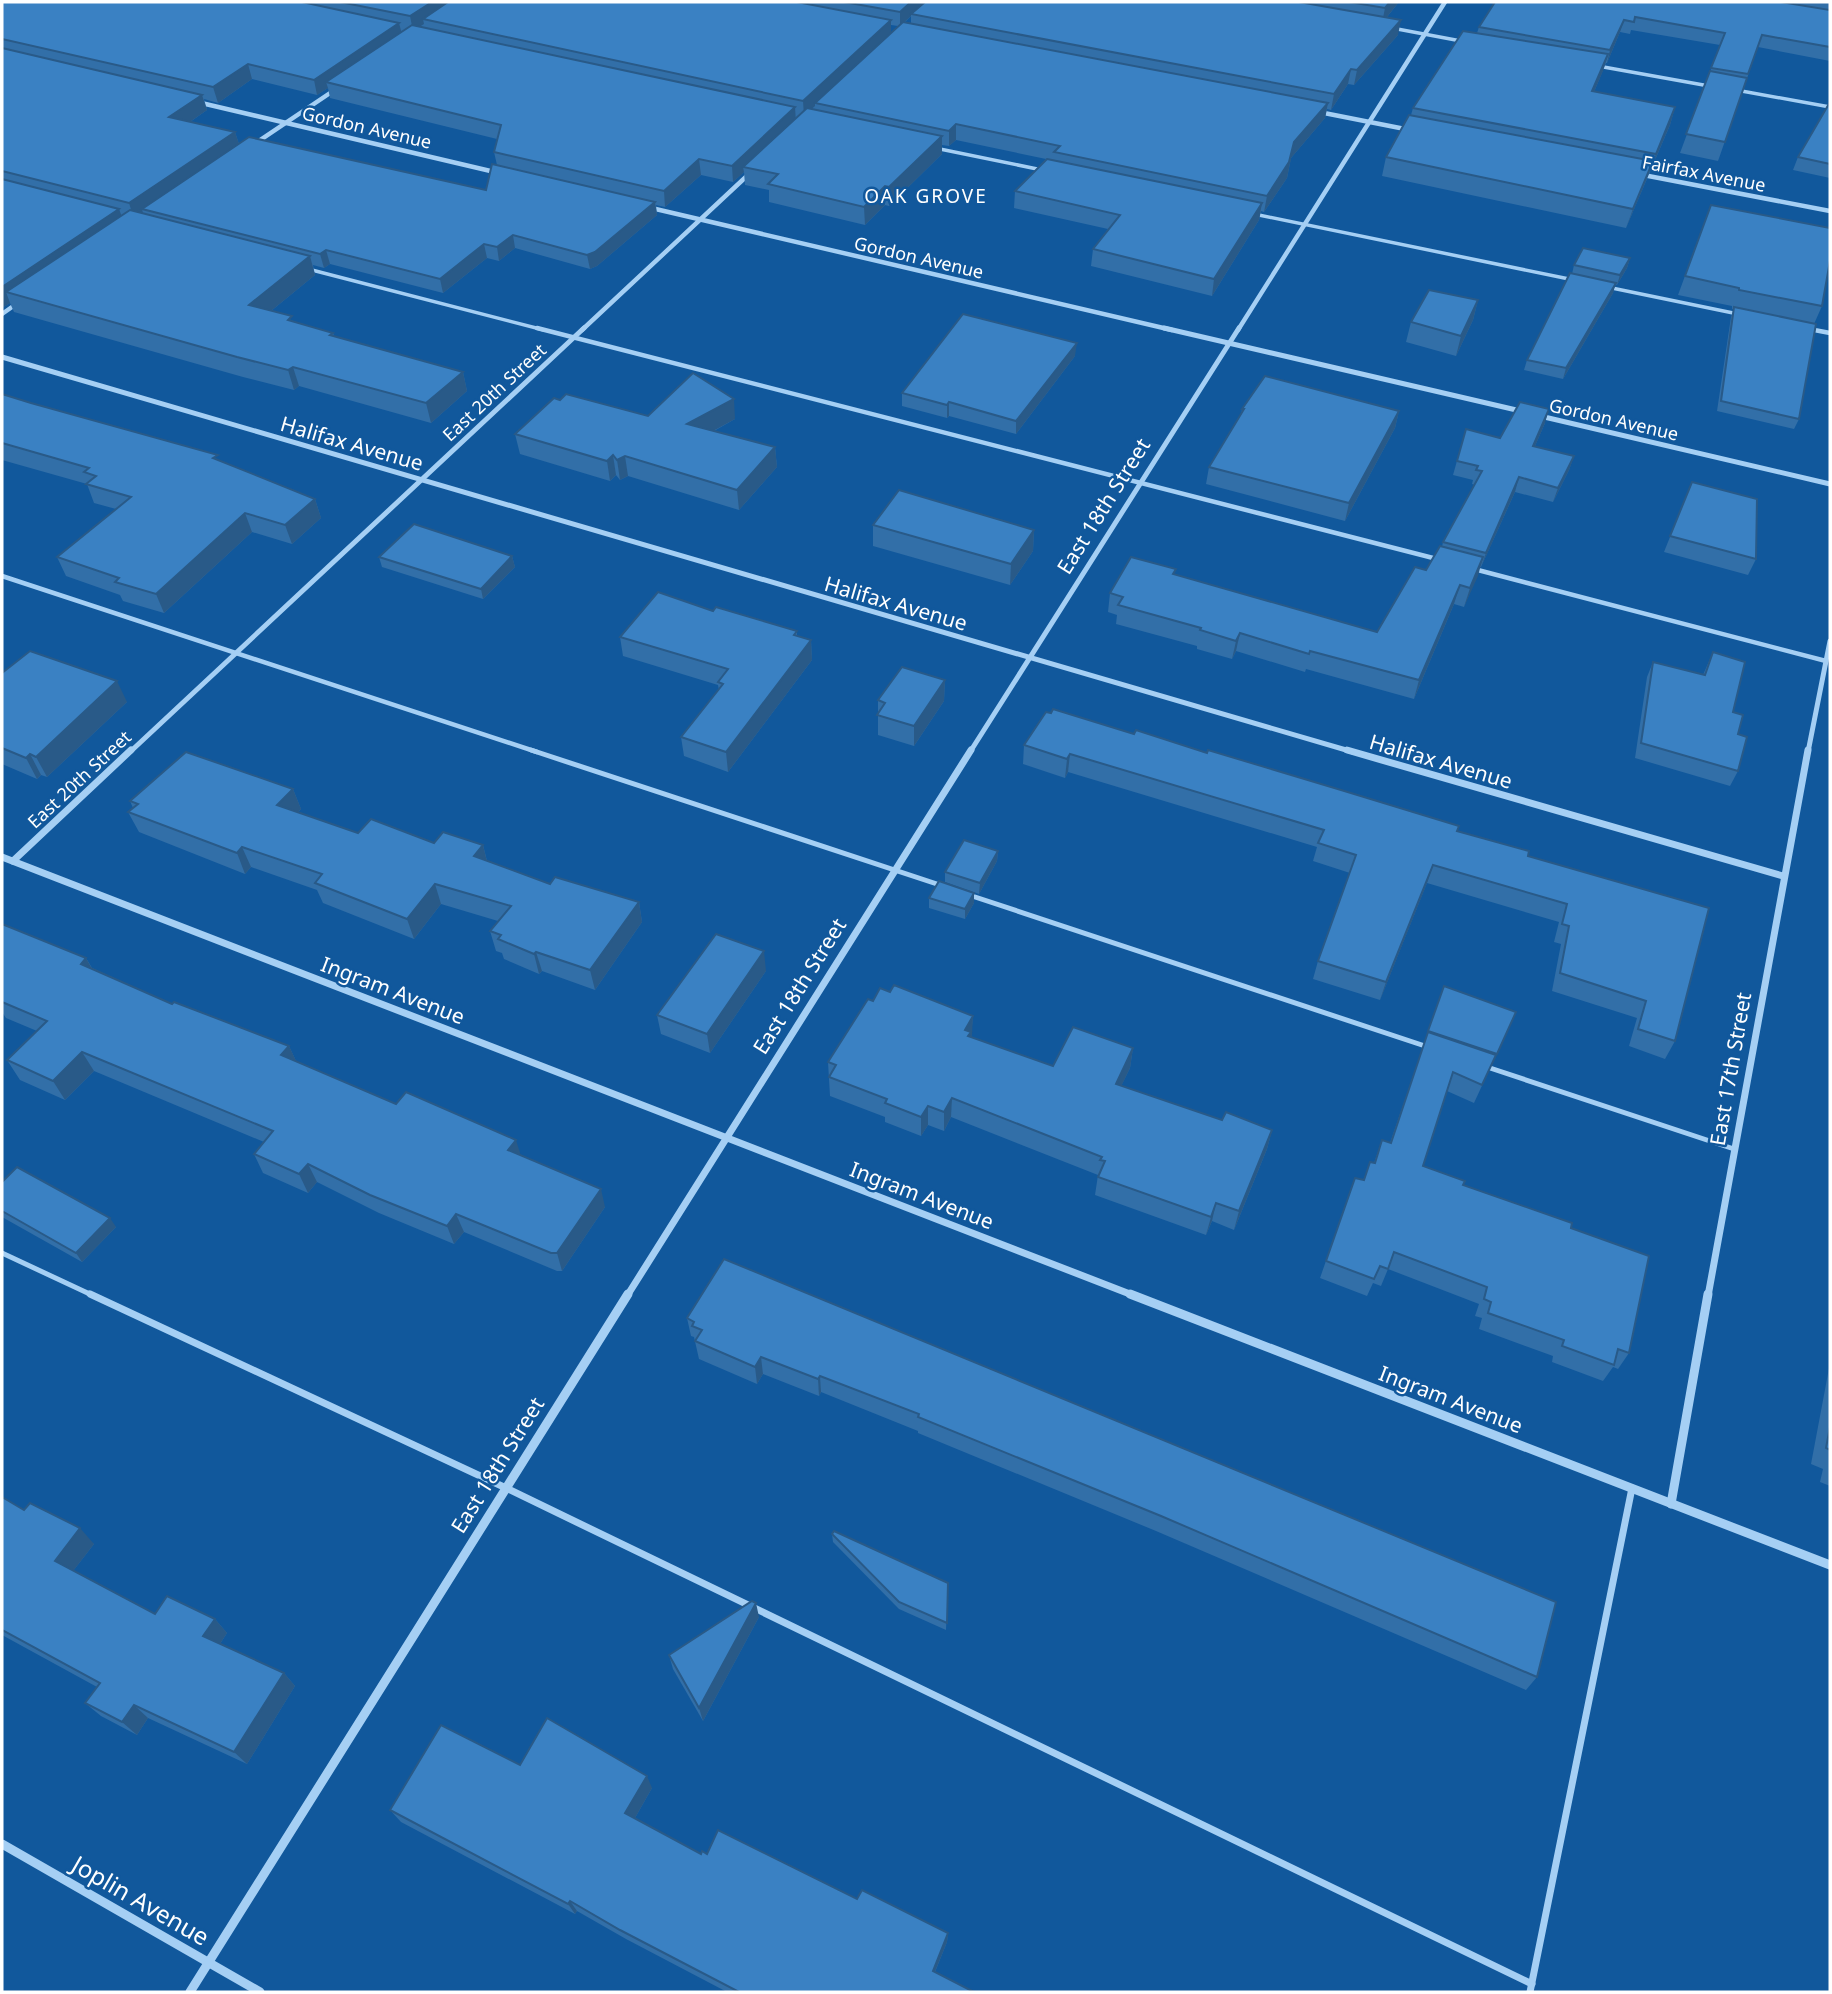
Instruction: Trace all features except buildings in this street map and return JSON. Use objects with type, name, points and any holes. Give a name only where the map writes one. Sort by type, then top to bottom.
[{"type":"street","name":"East 18th Street","points":[[190,1992],[895,870],[1445,2]]},
{"type":"street","points":[[247,148],[347,81]]},
{"type":"street","name":"Gordon Avenue","points":[[188,100],[503,174]]},
{"type":"street","points":[[1308,110],[1416,131]]},
{"type":"street","name":"Fairfax Avenue","points":[[1630,172],[1830,211]]},
{"type":"street","name":"East 20th Street","points":[[13,861],[750,173]]},
{"type":"street","name":"Gordon Avenue","points":[[639,205],[1830,484]]},
{"type":"street","points":[[2,314],[24,299]]},
{"type":"street","name":"Halifax Avenue","points":[[2,357],[1029,659],[1783,876]]},
{"type":"street","name":"East 17th Street","points":[[1671,1504],[1783,876],[1830,641]]},
{"type":"street","name":"Ingram Avenue","points":[[2,857],[1830,1565]]},
{"type":"street","name":"Joplin Avenue","points":[[2,1844],[260,1992]]},
{"type":"lane","points":[[1387,27],[1463,41]]},
{"type":"lane","points":[[1586,63],[1721,88]]},
{"type":"lane","points":[[1735,90],[1830,107]]},
{"type":"lane","points":[[927,146],[1049,171]]},
{"type":"lane","points":[[1251,213],[1575,280]]},
{"type":"lane","points":[[307,269],[1439,560]]},
{"type":"lane","points":[[1602,286],[1750,317]]},
{"type":"lane","points":[[1803,328],[1830,333]]},
{"type":"lane","points":[[1466,567],[1826,661]]},
{"type":"lane","points":[[2,576],[949,888]]},
{"type":"lane","points":[[962,892],[1435,1049]]},
{"type":"lane","points":[[1474,1062],[1734,1149]]},
{"type":"lane","points":[[2,1252],[506,1488],[1531,1988],[1632,1488]]},
{"type":"district","name":"OAK GROVE","points":[[926,196]]}]
